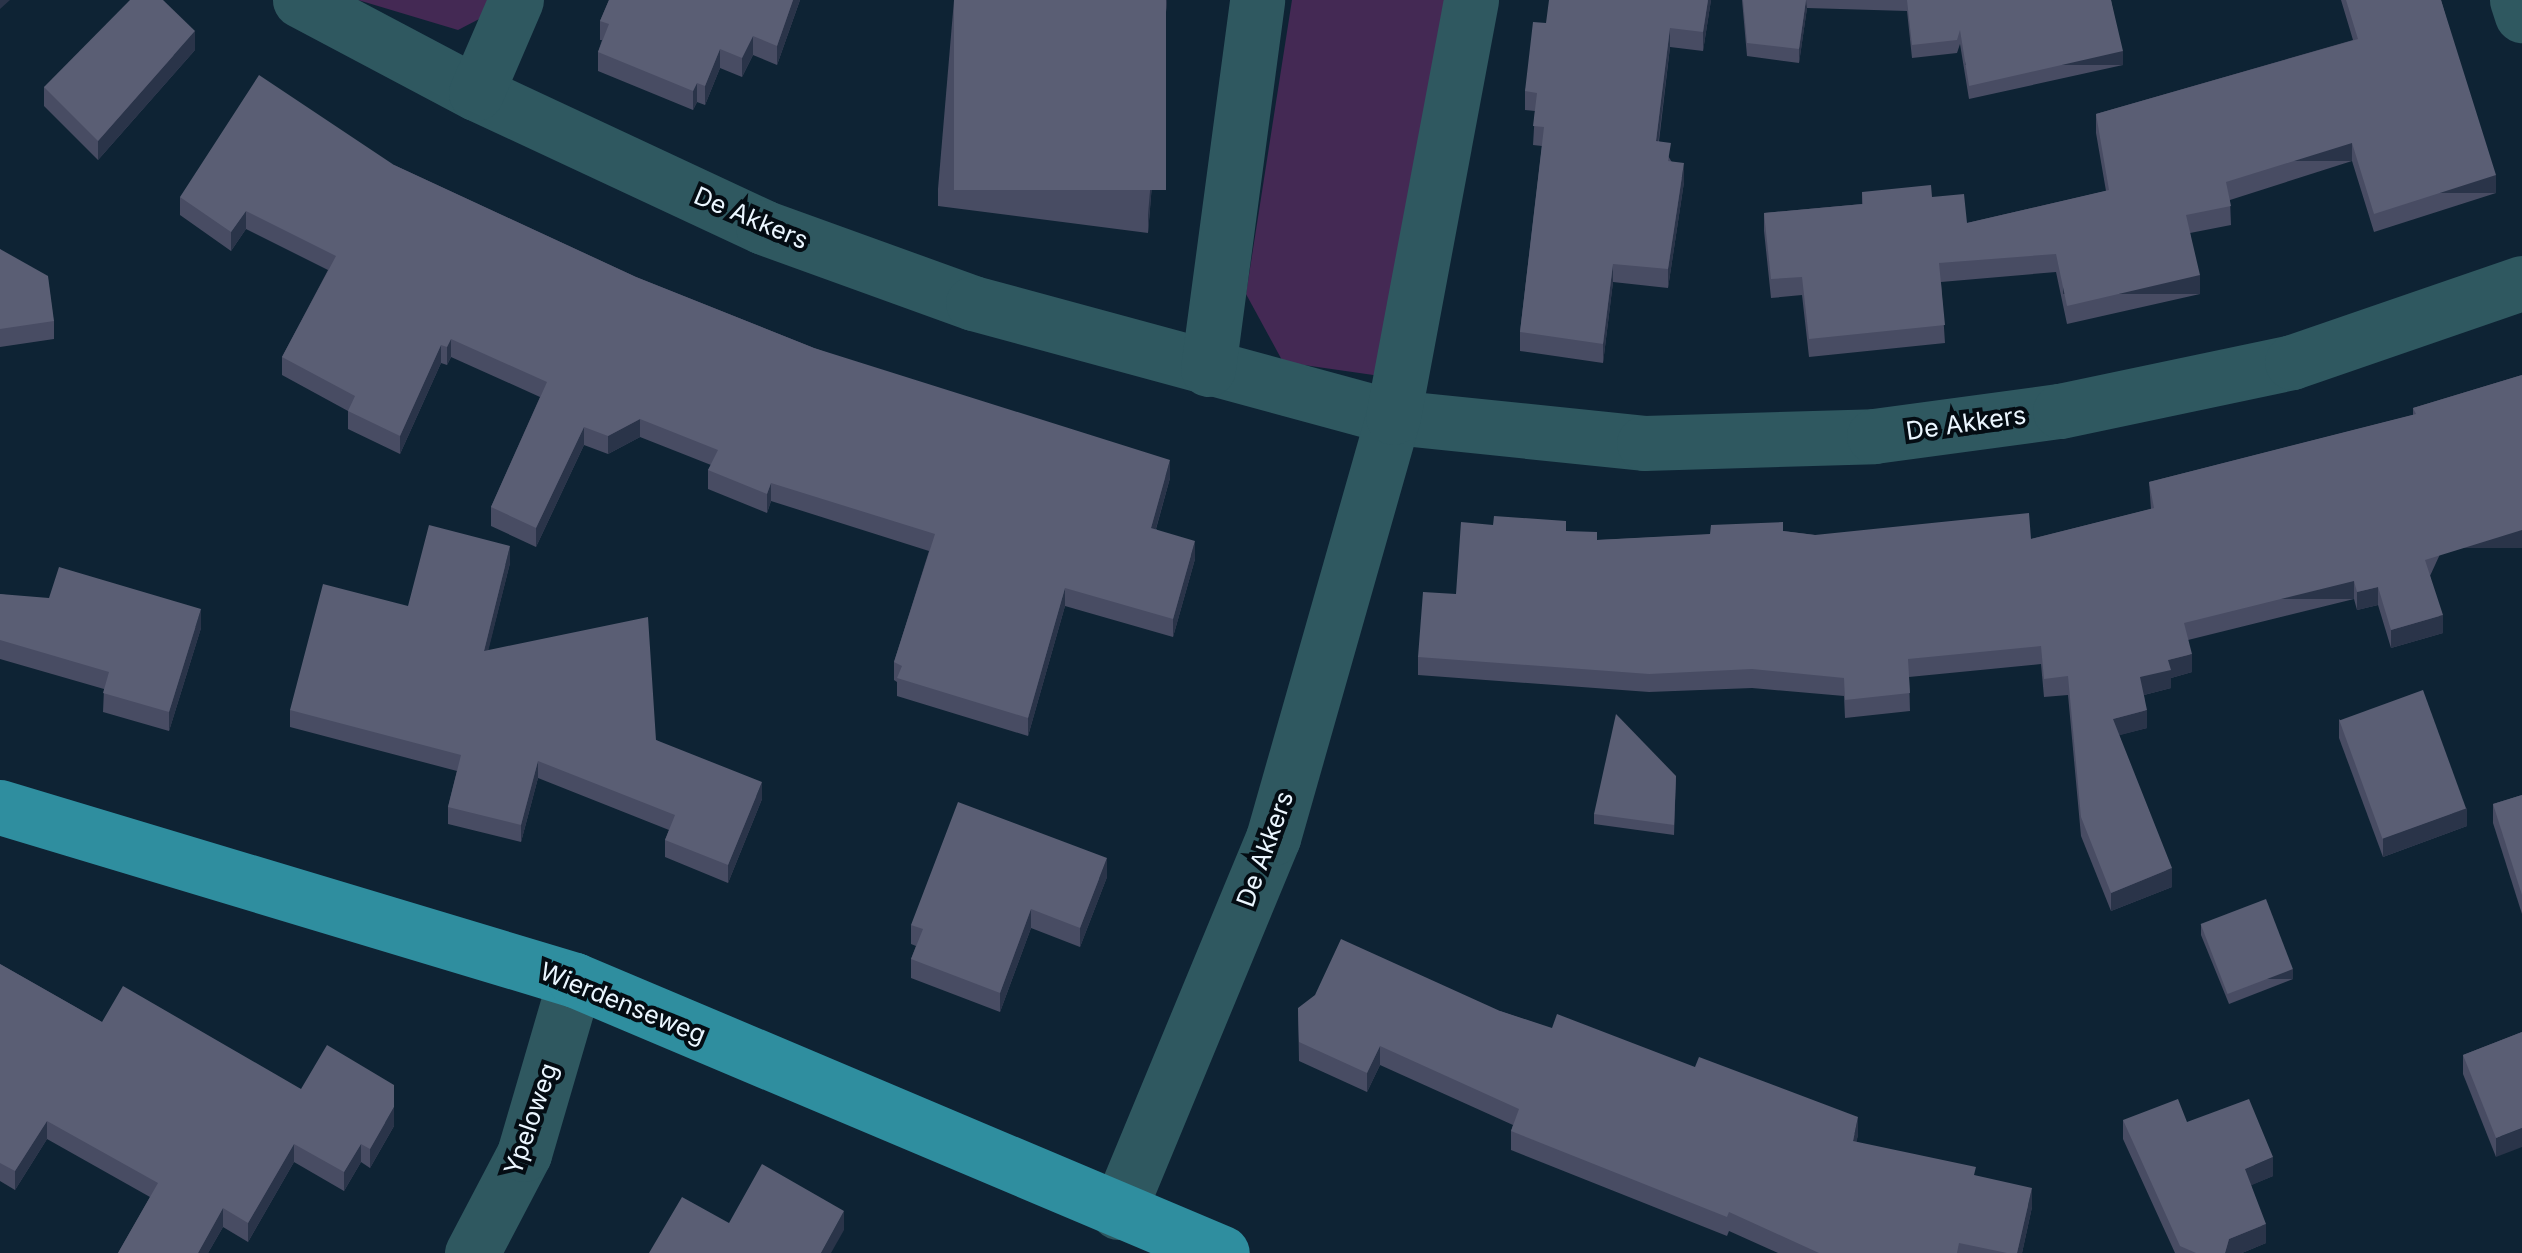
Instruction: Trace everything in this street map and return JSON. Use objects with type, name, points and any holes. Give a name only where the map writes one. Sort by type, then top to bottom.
[{"type":"main road","name":"Wierdenseweg","points":[[2,807],[575,980],[1222,1253]]},
{"type":"street","name":"De Akkers","points":[[300,0],[476,93],[763,227],[973,303],[1393,417],[1644,442],[1874,436],[2060,411],[2292,362],[2522,283]]},
{"type":"street","points":[[476,93],[516,0]]},
{"type":"street","points":[[1208,369],[1257,0]]},
{"type":"street","name":"De Akkers","points":[[1118,1212],[1274,838],[1393,417],[1471,0]]},
{"type":"street","points":[[2518,0],[2522,15]]},
{"type":"street","name":"Ypeloweg","points":[[472,1253],[524,1154],[575,980]]},
{"type":"shaded area","points":[[358,0],[516,0],[458,30]]},
{"type":"shaded area","points":[[1292,0],[1470,0],[1401,379],[1283,362],[1246,294]]},
{"type":"building","points":[[130,0],[163,0],[195,31],[98,141],[44,87]]},
{"type":"building","points":[[609,0],[793,0],[777,46],[753,36],[742,58],[720,49],[705,86],[697,83],[693,91],[598,52],[609,24],[600,21]]},
{"type":"building","points":[[954,0],[1166,0],[1166,190],[954,190]]},
{"type":"building","points":[[1549,0],[1708,0],[1703,32],[1670,28],[1656,141],[1671,143],[1668,161],[1684,163],[1668,269],[1613,264],[1603,344],[1520,332],[1544,127],[1533,126],[1537,93],[1525,91],[1533,22],[1546,23]]},
{"type":"building","points":[[1743,0],[1806,0],[1799,49],[1747,43]]},
{"type":"building","points":[[1907,0],[2111,0],[2123,51],[1969,86],[1960,30],[1957,40],[1912,45]]},
{"type":"building","points":[[2346,0],[2441,0],[2496,175],[2374,214],[2352,143],[2226,182],[2231,206],[2186,215],[2200,275],[2067,306],[2056,254],[1939,263],[1945,325],[1809,339],[1802,277],[1771,279],[1764,213],[1863,204],[1862,192],[1931,185],[1932,197],[1964,194],[1967,223],[2109,190],[2096,114],[2358,39]]},
{"type":"building","points":[[259,75],[394,165],[636,277],[814,348],[1170,460],[1151,528],[1195,541],[1173,619],[1065,588],[1028,718],[897,678],[902,666],[894,662],[935,534],[771,483],[767,494],[708,470],[718,450],[640,419],[608,436],[584,427],[536,528],[491,507],[547,382],[451,339],[447,347],[441,345],[400,436],[348,411],[355,396],[282,357],[336,256],[246,211],[231,232],[180,197]]},
{"type":"building","points":[[0,249],[48,276],[54,321],[0,329]]},
{"type":"building","points":[[2522,375],[2522,530],[2425,560],[2443,615],[2391,630],[2378,587],[2357,592],[2354,581],[2184,623],[2192,654],[2168,660],[2171,670],[2140,677],[2147,710],[2113,719],[2172,868],[2111,893],[2081,817],[2068,676],[2044,679],[2041,646],[1908,659],[1910,693],[1845,700],[1844,678],[1752,669],[1649,674],[1418,657],[1423,592],[1456,594],[1461,522],[1493,525],[1494,516],[1566,521],[1566,531],[1597,532],[1597,540],[1710,534],[1711,525],[1783,522],[1783,531],[1815,535],[2029,513],[2031,539],[2154,508],[2149,482],[2416,414],[2413,408]]},
{"type":"building","points":[[429,525],[510,546],[484,651],[648,617],[656,740],[762,782],[728,865],[665,840],[675,815],[538,761],[521,825],[448,807],[461,755],[290,710],[323,584],[408,606]]},
{"type":"building","points":[[59,567],[201,609],[169,712],[103,693],[109,672],[0,640],[0,594],[49,598]]},
{"type":"building","points":[[2423,690],[2466,808],[2382,839],[2339,720]]},
{"type":"building","points":[[1616,714],[1676,776],[1674,825],[1594,814]]},
{"type":"building","points":[[2522,795],[2522,895],[2493,804]]},
{"type":"building","points":[[958,802],[1107,858],[1080,928],[1031,909],[1000,993],[911,959],[923,929],[911,925]]},
{"type":"building","points":[[2266,899],[2293,969],[2228,994],[2201,924]]},
{"type":"building","points":[[1341,939],[1500,1011],[1552,1028],[1557,1014],[1695,1067],[1699,1057],[1858,1117],[1853,1141],[1976,1167],[1974,1175],[2032,1188],[2017,1253],[1959,1243],[1957,1253],[1819,1253],[1729,1212],[1727,1217],[1511,1131],[1519,1109],[1380,1046],[1367,1073],[1299,1042],[1298,1008],[1315,995]]},
{"type":"building","points":[[0,964],[102,1022],[123,986],[301,1089],[327,1045],[394,1085],[394,1107],[370,1149],[361,1144],[344,1172],[294,1144],[248,1223],[223,1208],[198,1253],[118,1253],[158,1183],[47,1121],[15,1171],[0,1163]]},
{"type":"building","points":[[2522,1032],[2522,1128],[2496,1138],[2463,1055]]},
{"type":"building","points":[[2178,1099],[2187,1122],[2249,1099],[2273,1157],[2245,1169],[2266,1224],[2229,1239],[2225,1253],[2196,1253],[2180,1246],[2123,1120]]},
{"type":"building","points":[[762,1164],[844,1211],[821,1253],[649,1253],[682,1197],[729,1223]]}]
